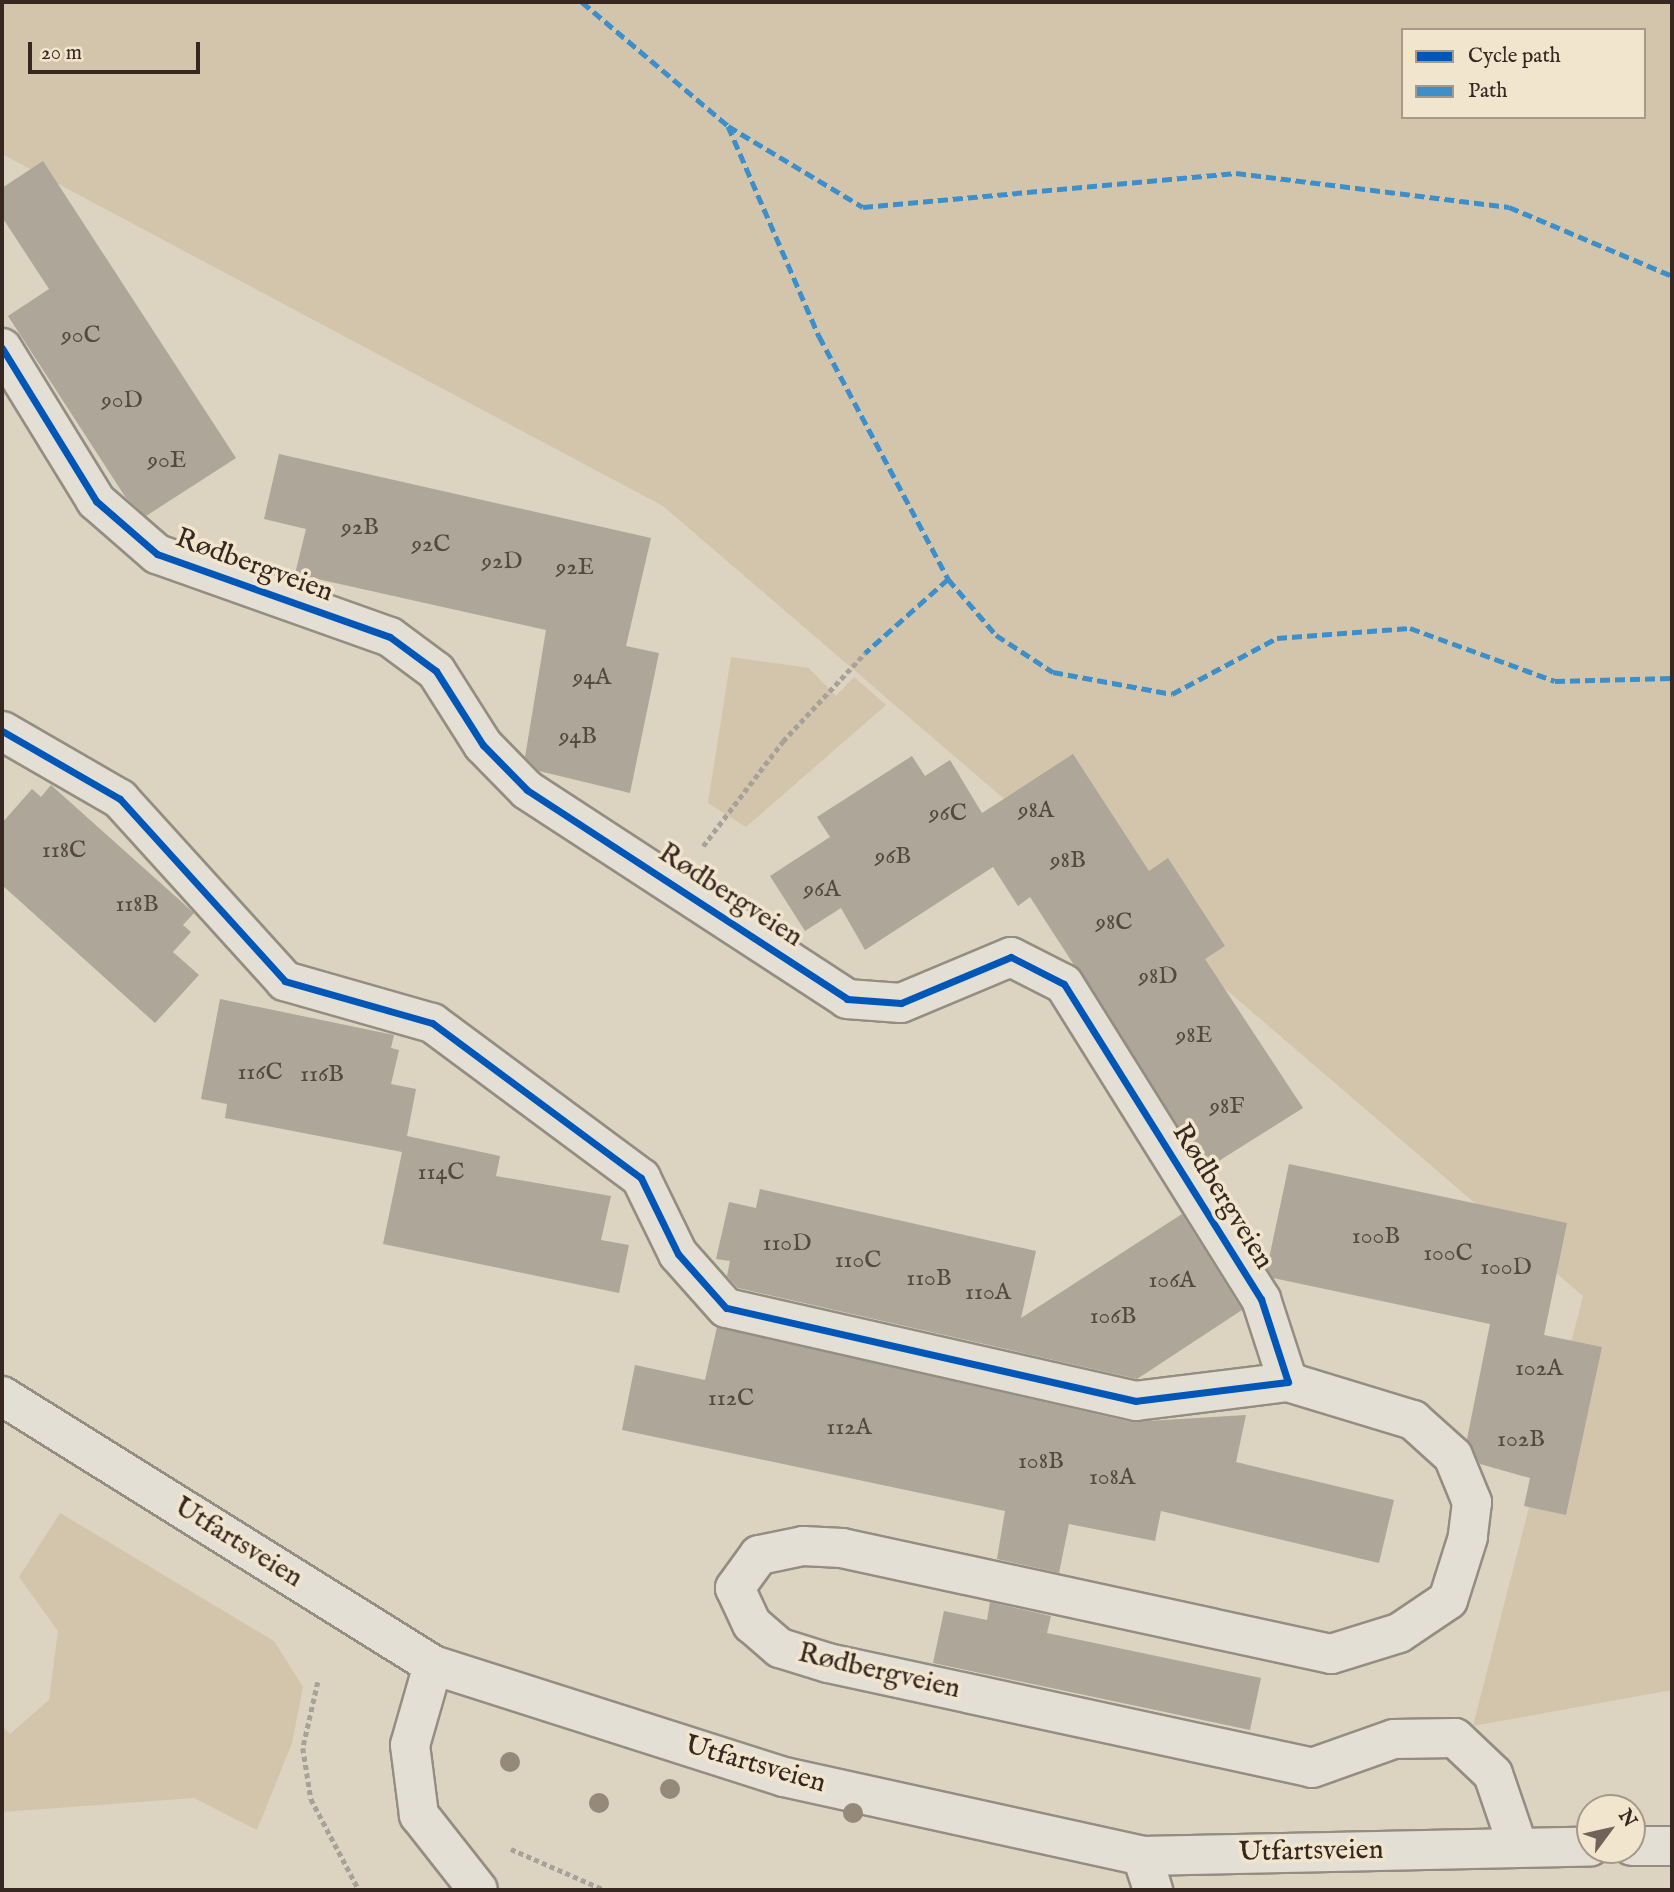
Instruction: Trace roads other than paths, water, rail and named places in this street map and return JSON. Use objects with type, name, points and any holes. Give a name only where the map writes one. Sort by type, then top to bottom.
[{"type":"street","name":"Rødbergveien","points":[[2,348],[96,501],[157,554],[390,637],[436,671],[483,745],[527,790],[678,885],[847,999],[901,1003],[1011,957],[1064,984],[1262,1299],[1288,1382]]},
{"type":"street","name":"Rødbergveien","points":[[2,731],[120,799],[285,981],[432,1023],[641,1178],[678,1254],[726,1308],[1136,1401],[1288,1382],[1413,1420],[1452,1456],[1472,1502],[1468,1537],[1448,1600],[1399,1633],[1331,1654],[842,1548],[803,1546],[759,1555],[735,1588],[752,1624],[780,1648],[828,1663],[1312,1768],[1394,1739],[1455,1738],[1493,1774],[1518,1847]]},
{"type":"street","name":"Utfartsveien","points":[[2,1396],[433,1665],[784,1777],[1147,1873],[1518,1847],[1576,1847]]},
{"type":"street","points":[[433,1665],[410,1745],[419,1815],[478,1890]]},
{"type":"street","points":[[1646,1846],[1672,1846]]}]
